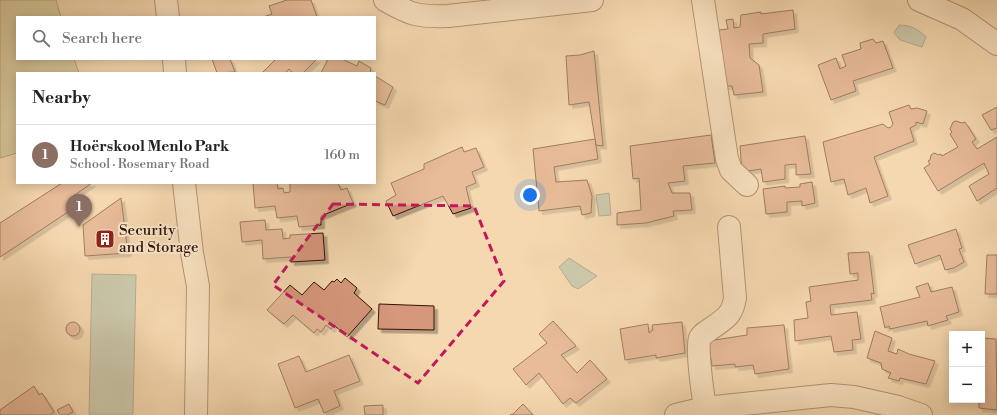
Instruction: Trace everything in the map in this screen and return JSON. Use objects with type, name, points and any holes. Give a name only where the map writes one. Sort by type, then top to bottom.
[{"type":"street","points":[[166,0],[168,16]]},
{"type":"street","points":[[385,0],[408,12],[426,17],[448,16],[592,0]]},
{"type":"street","points":[[703,0],[727,159],[731,170],[747,185]]},
{"type":"street","points":[[919,0],[962,19],[997,44]]},
{"type":"street","points":[[174,60],[175,72]]},
{"type":"street","points":[[184,184],[192,253],[198,286],[196,415]]},
{"type":"street","points":[[705,408],[699,343],[701,336],[730,314],[735,298],[729,227]]},
{"type":"street","points":[[676,415],[705,408],[831,395],[854,397],[898,411],[921,415]]},
{"type":"highlighted area","points":[[333,204],[474,206],[504,281],[418,383],[273,285]]},
{"type":"green space","points":[[0,0],[56,0],[61,16],[16,16],[16,60],[74,60],[79,72],[16,72],[16,153],[0,158]]},
{"type":"shaded area","points":[[899,25],[914,28],[926,37],[922,47],[900,40],[894,33]]},
{"type":"shaded area","points":[[609,193],[611,215],[599,216],[596,195]]},
{"type":"shaded area","points":[[569,258],[597,276],[578,289],[572,286],[559,267]]},
{"type":"shaded area","points":[[92,274],[136,275],[133,414],[89,414]]},
{"type":"building","points":[[287,0],[311,0],[317,16],[266,16],[272,14],[269,6]]},
{"type":"building","points":[[793,10],[795,29],[763,34],[763,43],[749,44],[750,58],[759,65],[763,92],[734,95],[732,86],[722,86],[719,30],[728,29],[726,20],[733,19],[734,28],[740,27],[741,15]]},
{"type":"building","points":[[873,39],[876,43],[883,41],[893,68],[853,81],[856,91],[831,100],[818,65],[836,58],[840,69],[846,66],[842,55],[861,49],[860,43]]},
{"type":"building","points":[[594,51],[603,146],[596,145],[589,102],[569,105],[566,56],[580,55]]},
{"type":"building","points":[[212,60],[230,60],[235,72],[217,72]]},
{"type":"building","points":[[275,60],[316,60],[304,72],[292,72],[289,69],[286,72],[263,72]]},
{"type":"building","points":[[328,60],[344,60],[357,66],[359,61],[371,68],[370,72],[322,72]]},
{"type":"building","points":[[376,77],[393,87],[385,105],[376,101]]},
{"type":"building","points":[[909,105],[911,109],[917,108],[927,111],[923,124],[916,122],[916,125],[910,128],[914,141],[874,157],[888,196],[870,203],[866,188],[848,195],[844,179],[831,182],[823,142],[883,124],[888,128],[891,127],[893,124],[889,112]]},
{"type":"building","points":[[997,107],[997,128],[991,130],[982,115]]},
{"type":"building","points":[[956,121],[962,123],[965,122],[976,139],[972,142],[977,149],[997,137],[997,188],[977,201],[969,186],[989,174],[984,163],[938,191],[924,168],[930,164],[928,161],[934,153],[939,155],[941,154],[942,156],[958,147],[950,134],[952,132],[950,129],[953,122]]},
{"type":"building","points":[[711,135],[715,163],[683,166],[685,181],[668,183],[672,193],[690,193],[692,210],[673,211],[674,216],[646,223],[617,225],[617,213],[641,210],[639,178],[633,179],[630,146]]},
{"type":"building","points":[[805,136],[811,174],[796,175],[796,164],[785,165],[785,179],[763,182],[761,169],[742,172],[740,146]]},
{"type":"building","points":[[595,139],[598,159],[554,167],[556,182],[587,180],[592,196],[591,213],[582,215],[580,206],[539,211],[533,149]]},
{"type":"building","points":[[462,147],[464,152],[476,148],[484,167],[472,172],[476,183],[466,187],[471,208],[453,214],[443,196],[393,216],[386,201],[396,195],[391,183],[424,169],[424,164]]},
{"type":"building","points":[[812,182],[815,203],[802,206],[802,201],[787,202],[787,212],[766,214],[763,189],[785,186],[785,188],[800,187],[800,184]]},
{"type":"building","points":[[60,184],[91,184],[69,199],[74,208],[0,257],[0,223]]},
{"type":"building","points":[[253,184],[277,184],[278,189],[283,188],[284,193],[290,192],[290,184],[338,184],[341,190],[347,188],[353,203],[321,216],[321,225],[299,227],[297,216],[277,218],[275,206],[255,208]]},
{"type":"building","name":"Security and Storage","points":[[121,198],[128,253],[85,256],[83,225]]},
{"type":"building","points":[[265,220],[266,230],[282,229],[283,239],[290,238],[290,235],[323,233],[325,260],[291,262],[291,257],[263,259],[262,240],[242,242],[240,222]]},
{"type":"building","points":[[956,229],[962,248],[959,249],[964,262],[954,268],[945,270],[940,255],[915,264],[908,245]]},
{"type":"building","points":[[869,252],[874,294],[871,293],[872,300],[830,305],[831,315],[857,312],[861,339],[852,340],[853,350],[834,352],[831,336],[795,341],[794,320],[808,318],[806,302],[811,301],[809,287],[858,280],[858,273],[850,274],[848,253]]},
{"type":"building","points":[[987,255],[997,255],[997,294],[985,294]]},
{"type":"building","points":[[345,278],[357,288],[354,293],[372,309],[347,337],[334,325],[331,329],[326,325],[321,332],[317,329],[314,333],[293,315],[284,324],[267,310],[290,285],[302,295],[314,282],[324,290],[332,281],[334,282],[337,279],[341,283]]},
{"type":"building","points":[[928,283],[931,292],[952,287],[959,312],[946,316],[948,320],[928,326],[927,321],[890,329],[889,326],[885,328],[880,307],[920,297],[916,287]]},
{"type":"building","points":[[379,304],[434,306],[434,330],[378,329]]},
{"type":"building","points":[[553,321],[576,346],[561,355],[577,373],[590,360],[607,379],[576,403],[570,398],[563,404],[539,373],[526,385],[513,369],[547,343],[539,334]]},
{"type":"building","points":[[73,322],[78,324],[80,329],[78,334],[73,336],[68,334],[66,329],[68,324]]},
{"type":"building","points":[[682,322],[685,353],[656,358],[656,355],[625,360],[620,329],[648,324],[649,333],[653,330],[652,325]]},
{"type":"building","points":[[784,325],[789,369],[755,374],[753,365],[735,367],[735,364],[712,366],[708,341],[747,335],[747,328]]},
{"type":"building","points":[[875,331],[892,338],[888,351],[897,354],[898,349],[909,354],[935,361],[926,384],[900,378],[899,381],[888,378],[891,373],[882,369],[881,363],[867,358]]},
{"type":"building","points":[[985,338],[996,339],[997,410],[979,408],[979,403],[985,403]]},
{"type":"building","points":[[349,355],[360,381],[334,391],[340,406],[324,413],[318,399],[295,408],[278,364],[299,356],[306,372]]},
{"type":"building","points":[[34,386],[39,395],[42,393],[54,412],[50,415],[0,415],[0,410]]},
{"type":"building","points":[[69,404],[73,412],[67,415],[60,415],[57,410]]},
{"type":"building","points":[[523,404],[533,415],[510,415],[513,414]]},
{"type":"building","points":[[383,405],[383,415],[365,415],[364,406]]},
{"type":"place","name":"Hoërskool Menlo Park","points":[[79,227]]},
{"type":"place","name":"Security and Storage","points":[[105,239]]}]
